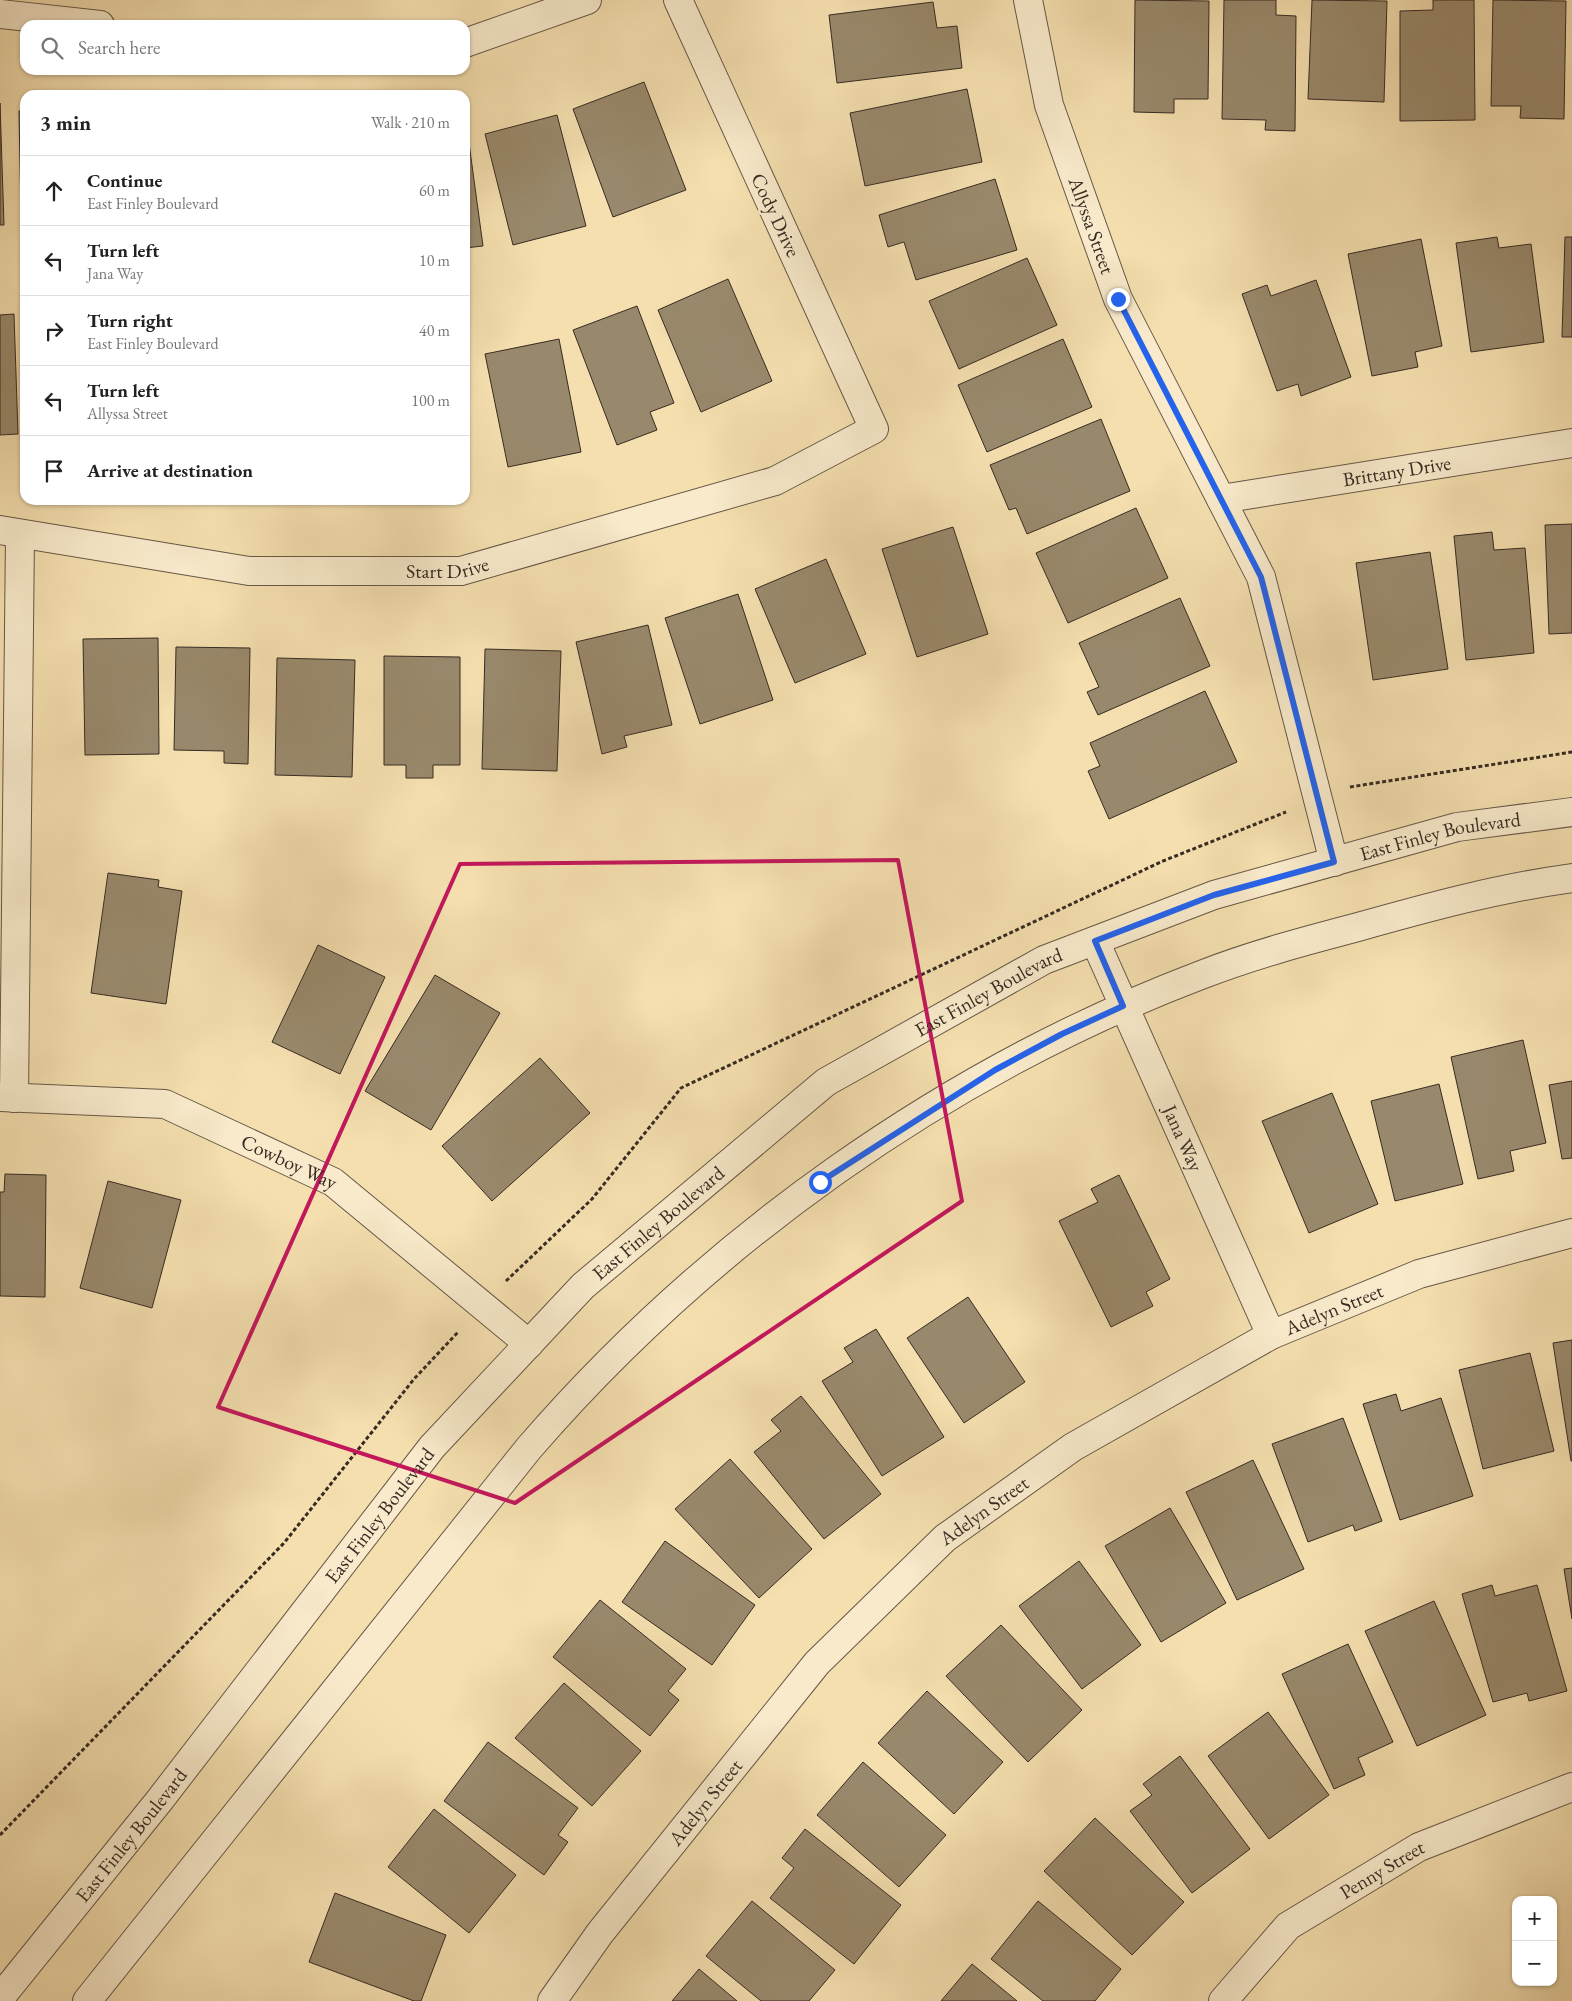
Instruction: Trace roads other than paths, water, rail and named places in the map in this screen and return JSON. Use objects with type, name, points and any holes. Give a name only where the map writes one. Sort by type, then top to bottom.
[{"type":"street","points":[[470,41],[587,0]]},
{"type":"street","name":"Cody Drive","points":[[678,0],[874,429]]},
{"type":"street","name":"Allyssa Street","points":[[1028,0],[1049,105],[1118,299],[1261,577],[1334,862]]},
{"type":"street","points":[[0,14],[55,20]]},
{"type":"street","name":"Start Drive","points":[[10,532],[249,571],[461,571],[775,481],[874,429]]},
{"type":"street","name":"Brittany Drive","points":[[1221,500],[1572,443]]},
{"type":"street","points":[[7,1098],[10,532]]},
{"type":"street","name":"East Finley Boulevard","points":[[0,1998],[159,1801],[432,1447],[583,1286],[826,1082],[1044,960],[1214,895],[1457,828],[1572,812]]},
{"type":"street","points":[[87,2001],[529,1448],[570,1401],[687,1287],[820,1182],[995,1070],[1062,1034],[1123,1006],[1202,974],[1352,928],[1456,899],[1572,878]]},
{"type":"street","name":"Jana Way","points":[[1095,941],[1271,1335]]},
{"type":"street","name":"Cowboy Way","points":[[7,1098],[165,1104],[334,1182],[528,1344]]},
{"type":"street","name":"Adelyn Street","points":[[552,2001],[600,1933],[817,1663],[945,1538],[1073,1447],[1271,1335],[1419,1274],[1572,1233]]},
{"type":"street","name":"Penny Street","points":[[1224,2001],[1288,1926],[1419,1848],[1572,1787]]}]
